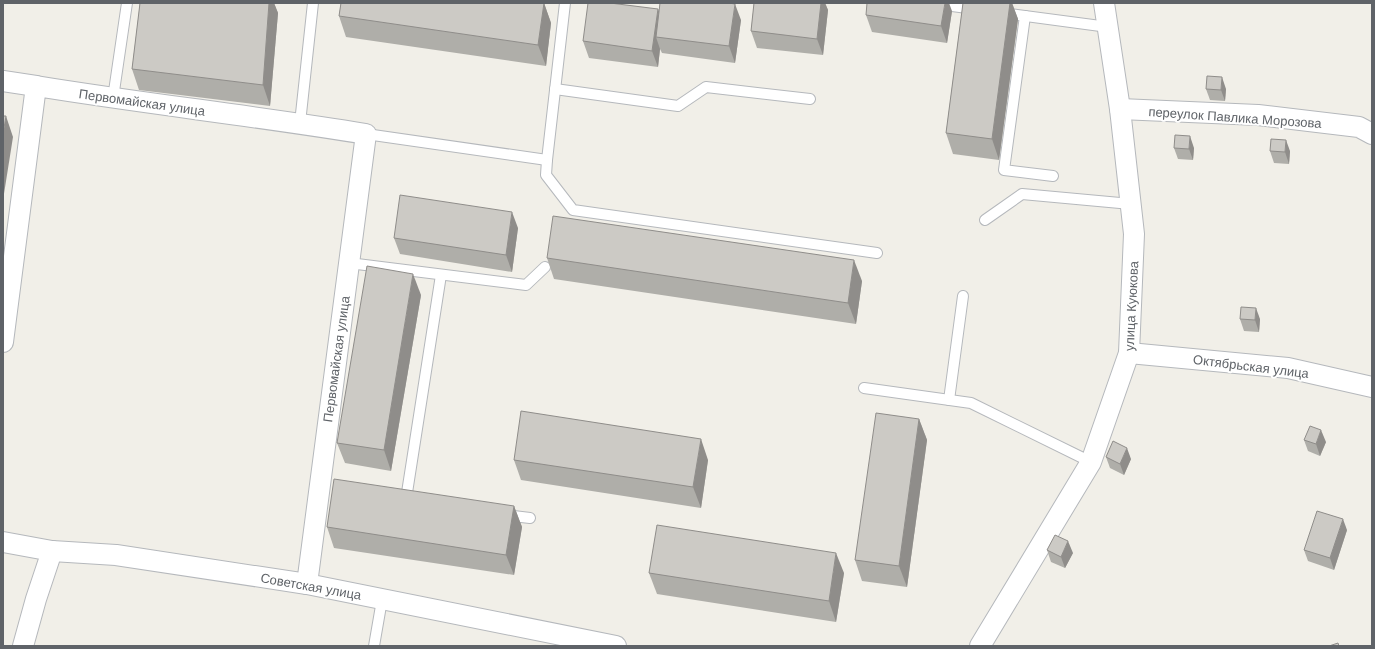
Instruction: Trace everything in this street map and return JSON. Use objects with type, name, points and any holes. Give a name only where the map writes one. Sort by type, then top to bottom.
[{"type":"street","name":"улица Куюкова","points":[[980,646],[1091,462],[1129,353],[1134,234],[1120,109],[1104,3]]},
{"type":"street","name":"Первомайская улица","points":[[3,81],[113,98],[300,123],[366,134],[349,263],[324,486],[307,584]]},
{"type":"street","points":[[3,341],[36,86]]},
{"type":"street","name":"переулок Павлика Морозова","points":[[1120,109],[1258,116],[1359,127],[1372,134]]},
{"type":"street","name":"Октябрьская улица","points":[[1129,353],[1288,368],[1372,387]]},
{"type":"street","name":"Советская улица","points":[[3,542],[52,551],[116,555],[307,584],[616,646]]},
{"type":"street","points":[[23,646],[36,599],[52,551]]},
{"type":"lane","points":[[113,98],[127,3]]},
{"type":"lane","points":[[300,123],[313,3]]},
{"type":"lane","points":[[565,3],[546,175],[573,210],[877,253]]},
{"type":"lane","points":[[933,4],[1108,27]]},
{"type":"lane","points":[[1025,16],[1004,170],[1053,176]]},
{"type":"lane","points":[[555,89],[678,106],[706,87],[810,99]]},
{"type":"lane","name":"Первомайская улица","points":[[366,134],[547,160]]},
{"type":"lane","points":[[985,220],[1022,194],[1131,204]]},
{"type":"lane","points":[[349,263],[526,285],[545,267]]},
{"type":"lane","points":[[406,499],[441,275]]},
{"type":"lane","points":[[949,400],[963,296]]},
{"type":"lane","points":[[864,388],[971,403],[1091,462]]},
{"type":"lane","points":[[499,514],[530,518]]},
{"type":"lane","points":[[374,646],[382,600]]},
{"type":"building","points":[[140,3],[269,3],[263,85],[132,69]]},
{"type":"building","points":[[341,3],[544,3],[538,45],[339,16]]},
{"type":"building","points":[[588,3],[610,3],[658,9],[652,51],[583,41]]},
{"type":"building","points":[[660,3],[735,4],[729,46],[656,37]]},
{"type":"building","points":[[754,3],[821,3],[817,39],[751,31]]},
{"type":"building","points":[[867,3],[945,3],[941,26],[866,15]]},
{"type":"building","points":[[963,3],[1010,3],[992,139],[946,133]]},
{"type":"building","points":[[1207,76],[1222,77],[1221,90],[1206,89]]},
{"type":"building","points":[[3,116],[6,116],[3,134]]},
{"type":"building","points":[[1175,135],[1190,136],[1189,149],[1174,148]]},
{"type":"building","points":[[1271,139],[1286,140],[1285,152],[1270,151]]},
{"type":"building","points":[[400,195],[512,212],[506,255],[394,238]]},
{"type":"building","points":[[553,216],[854,260],[848,303],[547,258]]},
{"type":"building","points":[[367,266],[413,274],[384,450],[337,443]]},
{"type":"building","points":[[1241,307],[1256,308],[1255,320],[1240,319]]},
{"type":"building","points":[[521,411],[701,439],[693,487],[514,460]]},
{"type":"building","points":[[876,413],[919,419],[899,566],[855,560]]},
{"type":"building","points":[[1310,426],[1321,430],[1316,444],[1304,440]]},
{"type":"building","points":[[1113,441],[1127,448],[1120,464],[1106,457]]},
{"type":"building","points":[[334,479],[514,506],[506,555],[327,527]]},
{"type":"building","points":[[1317,511],[1343,519],[1330,558],[1304,550]]},
{"type":"building","points":[[657,525],[836,553],[829,601],[649,573]]},
{"type":"building","points":[[1055,535],[1068,541],[1061,557],[1047,550]]},
{"type":"building","points":[[1338,643],[1339,646],[1329,646]]}]
